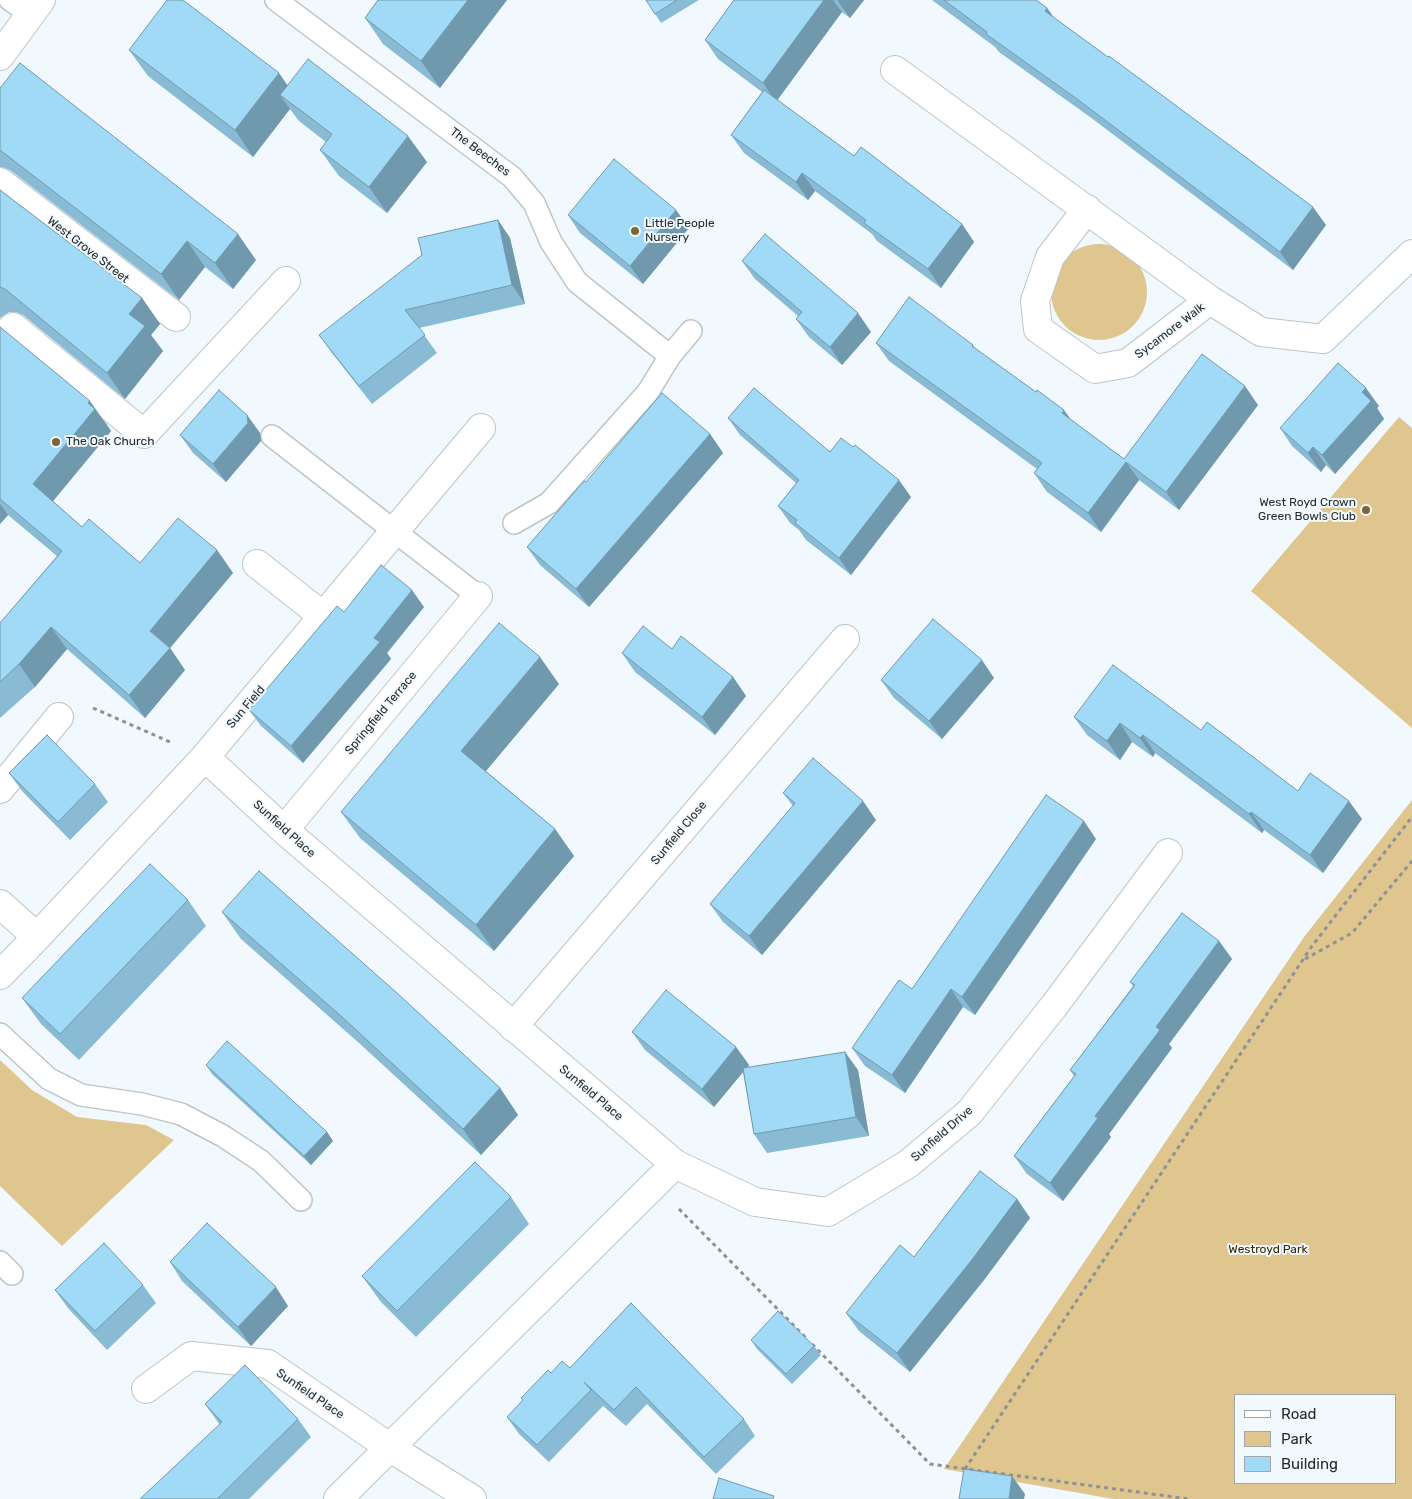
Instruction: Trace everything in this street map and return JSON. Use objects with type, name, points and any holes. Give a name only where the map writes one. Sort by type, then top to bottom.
[{"type":"street","points":[[0,56],[27,5]]},
{"type":"street","name":"Sycamore Walk","points":[[895,70],[1210,300],[1261,332],[1323,340],[1412,254]]},
{"type":"street","name":"West Grove Street","points":[[0,182],[176,317]]},
{"type":"street","name":"Sycamore Walk","points":[[1087,209],[1050,257],[1035,301],[1038,329],[1095,369],[1128,363],[1210,300]]},
{"type":"street","points":[[0,341],[14,327],[144,434],[286,281]]},
{"type":"street","name":"Sun Field","points":[[0,975],[204,757],[481,428]]},
{"type":"street","points":[[257,564],[323,616]]},
{"type":"street","name":"Springfield Terrace","points":[[284,830],[478,596]]},
{"type":"street","name":"Sunfield Close","points":[[513,1027],[845,639]]},
{"type":"street","points":[[0,788],[60,717]]},
{"type":"street","name":"Sunfield Place","points":[[204,757],[284,830],[675,1164]]},
{"type":"street","name":"Sunfield Drive","points":[[675,1164],[755,1202],[828,1212],[908,1164],[969,1113],[1054,1006],[1168,853]]},
{"type":"street","points":[[0,904],[37,937]]},
{"type":"street","points":[[338,1499],[675,1164]]},
{"type":"street","name":"Sunfield Place","points":[[146,1389],[191,1356],[268,1364],[389,1447],[472,1499]]},
{"type":"lane","name":"The Beeches","points":[[276,0],[512,177],[534,203],[551,242],[577,282],[670,356]]},
{"type":"lane","points":[[514,523],[549,502],[648,392],[670,356],[691,331]]},
{"type":"lane","points":[[272,436],[478,596]]},
{"type":"lane","points":[[0,1034],[49,1079],[81,1095],[142,1104],[180,1114],[223,1136],[261,1161],[301,1200]]},
{"type":"path","points":[[86,705],[204,757]]},
{"type":"path","points":[[965,1469],[1312,946],[1412,818]]},
{"type":"path","points":[[1303,960],[1352,933],[1412,862]]},
{"type":"path","points":[[655,1184],[930,1464],[1189,1499]]},
{"type":"green space","points":[[1099,244],[1117,248],[1133,258],[1143,274],[1147,292],[1143,310],[1133,326],[1117,336],[1099,340],[1081,336],[1065,326],[1055,310],[1051,292],[1055,274],[1065,258],[1081,248]]},
{"type":"green space","name":"West Royd Crown Green Bowls Club","points":[[1399,417],[1412,428],[1412,728],[1251,591]]},
{"type":"green space","name":"Westroyd Park","points":[[1412,800],[1412,1499],[1113,1499],[944,1469],[1304,937]]},
{"type":"green space","points":[[0,1060],[32,1090],[77,1117],[146,1125],[174,1140],[62,1246],[0,1186]]},
{"type":"building","points":[[167,0],[183,0],[279,73],[235,130],[129,50]]},
{"type":"building","points":[[378,0],[468,0],[421,61],[365,18]]},
{"type":"building","points":[[646,0],[677,0],[655,14]]},
{"type":"building","points":[[734,0],[824,0],[763,83],[705,40]]},
{"type":"building","points":[[944,0],[1036,0],[1047,8],[1045,11],[1313,207],[1280,252],[1077,99],[986,34],[987,32]]},
{"type":"building","points":[[308,59],[408,136],[369,187],[320,150],[332,134],[280,95]]},
{"type":"building","points":[[20,63],[238,234],[215,263],[187,241],[161,274],[0,150],[0,88]]},
{"type":"building","points":[[764,90],[854,156],[861,147],[962,224],[928,269],[864,223],[866,220],[802,173],[796,182],[731,135]]},
{"type":"building","name":"Little People Nursery","points":[[614,159],[676,210],[630,266],[568,215]]},
{"type":"building","points":[[0,190],[142,298],[129,314],[145,326],[107,373],[5,289],[0,287]]},
{"type":"building","points":[[498,220],[512,285],[405,310],[425,335],[359,386],[319,335],[422,255],[418,238]]},
{"type":"building","points":[[765,234],[858,313],[830,347],[796,319],[802,312],[742,261]]},
{"type":"building","points":[[909,297],[972,346],[1064,410],[1062,413],[1124,459],[1202,354],[1245,386],[1166,492],[1126,462],[1088,513],[1034,473],[1042,463],[876,343]]},
{"type":"building","points":[[0,327],[90,401],[88,403],[95,409],[33,484],[82,527],[89,519],[140,563],[178,518],[217,550],[150,631],[170,648],[129,695],[51,627],[19,664],[0,682],[0,623],[62,551],[0,499]]},
{"type":"building","points":[[1338,363],[1366,388],[1362,392],[1371,401],[1322,455],[1313,447],[1308,453],[1280,428]]},
{"type":"building","points":[[754,388],[830,452],[841,438],[853,447],[855,445],[899,480],[839,558],[795,523],[797,520],[778,506],[799,480],[728,418]]},
{"type":"building","points":[[219,390],[247,415],[248,423],[213,464],[180,435]]},
{"type":"building","points":[[662,393],[710,434],[576,589],[527,547],[584,481],[586,482]]},
{"type":"building","points":[[381,565],[412,590],[374,638],[380,642],[291,746],[249,710],[337,606],[344,612]]},
{"type":"building","points":[[933,619],[982,660],[929,721],[881,680]]},
{"type":"building","points":[[499,623],[540,657],[461,751],[555,829],[476,925],[341,812]]},
{"type":"building","points":[[643,626],[672,649],[681,636],[733,677],[702,717],[622,653]]},
{"type":"building","points":[[1113,665],[1201,730],[1207,722],[1298,791],[1310,773],[1349,801],[1310,855],[1251,812],[1249,814],[1143,735],[1140,738],[1120,723],[1107,741],[1074,717]]},
{"type":"building","points":[[47,735],[95,784],[58,822],[9,773]]},
{"type":"building","points":[[813,758],[863,801],[749,936],[710,904],[795,803],[783,793]]},
{"type":"building","points":[[1046,795],[1084,821],[962,997],[951,989],[892,1075],[852,1048],[899,980],[912,989]]},
{"type":"building","points":[[150,864],[188,900],[60,1034],[22,998]]},
{"type":"building","points":[[259,871],[397,993],[500,1088],[463,1129],[341,1016],[222,912]]},
{"type":"building","points":[[1182,913],[1219,941],[1156,1027],[1160,1030],[1095,1116],[1098,1118],[1050,1183],[1014,1156],[1076,1074],[1070,1070],[1135,985],[1130,982]]},
{"type":"building","points":[[666,990],[736,1047],[702,1089],[632,1032]]},
{"type":"building","points":[[227,1041],[327,1132],[304,1156],[206,1065]]},
{"type":"building","points":[[845,1052],[856,1117],[754,1134],[743,1068]]},
{"type":"building","points":[[475,1162],[511,1197],[397,1311],[362,1276]]},
{"type":"building","points":[[980,1171],[1017,1199],[971,1261],[897,1353],[846,1313],[900,1245],[914,1257]]},
{"type":"building","points":[[207,1223],[276,1287],[238,1327],[170,1262]]},
{"type":"building","points":[[104,1243],[143,1285],[95,1331],[55,1290]]},
{"type":"building","points":[[631,1303],[744,1419],[704,1457],[636,1387],[614,1410],[584,1382],[591,1390],[537,1445],[507,1417],[523,1400],[521,1398],[548,1370],[551,1373],[562,1361],[570,1368]]},
{"type":"building","points":[[778,1311],[814,1346],[786,1374],[751,1340]]},
{"type":"building","points":[[245,1365],[298,1419],[217,1499],[140,1499],[222,1422],[205,1404]]},
{"type":"building","points":[[964,1469],[1012,1476],[1009,1499],[959,1499]]},
{"type":"building","points":[[719,1478],[774,1496],[773,1499],[713,1499]]},
{"type":"place","name":"Little People Nursery","points":[[635,231]]},
{"type":"place","name":"The Oak Church","points":[[56,442]]},
{"type":"place","name":"West Royd Crown Green Bowls Club","points":[[1366,510]]}]
